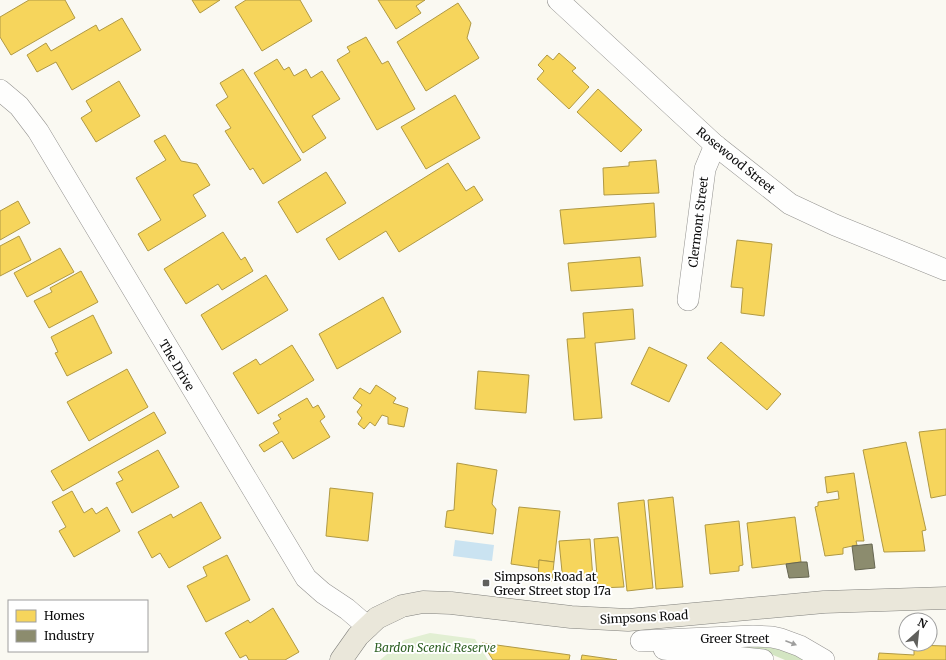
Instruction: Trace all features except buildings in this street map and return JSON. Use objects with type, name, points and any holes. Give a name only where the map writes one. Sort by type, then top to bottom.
[{"type":"main road","name":"Simpsons Road","points":[[341,660],[358,636],[377,618],[402,606],[423,602],[465,605],[571,617],[628,620],[824,602],[946,598]]},
{"type":"street","name":"Rosewood Street","points":[[558,0],[715,145],[790,204],[946,270]]},
{"type":"street","name":"The Drive","points":[[0,90],[19,106],[38,131],[306,578],[323,593],[347,609],[368,627]]},
{"type":"street","name":"Clermont Street","points":[[688,300],[705,169],[715,145]]},
{"type":"street","points":[[628,620],[633,632],[641,640]]},
{"type":"street","name":"Greer Street","points":[[641,640],[753,636],[772,637],[800,646],[824,660]]},
{"type":"street","name":"Greer Street","points":[[641,640],[652,646],[678,651],[763,660]]},
{"type":"green space","name":"Bardon Scenic Reserve","points":[[430,633],[475,639],[488,660],[380,660],[404,640]]},
{"type":"green space","points":[[764,642],[807,660],[785,660],[766,652],[688,647]]},
{"type":"water","points":[[455,540],[494,545],[492,561],[453,556]]},
{"type":"place","name":"Simpsons Road at Greer Street stop 17a","points":[[486,583]]}]
